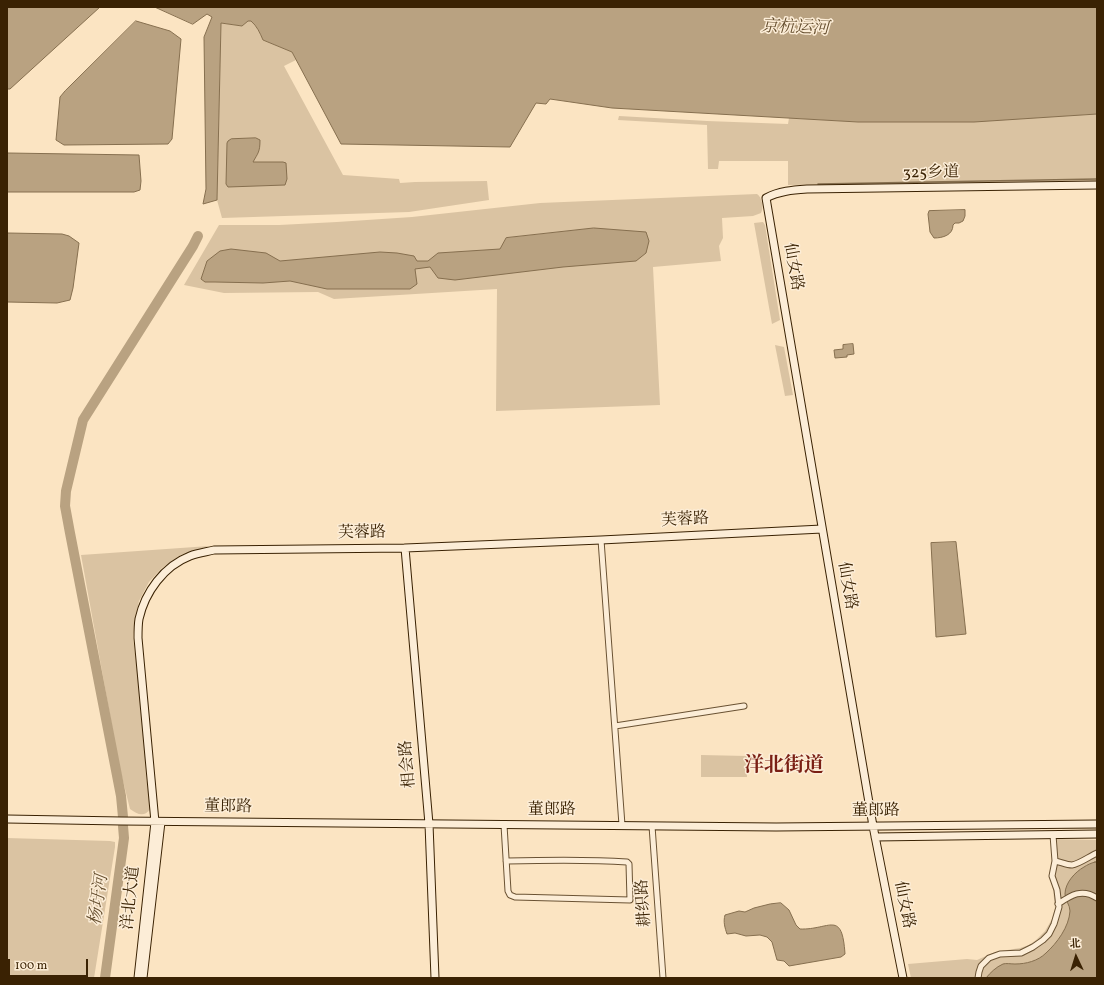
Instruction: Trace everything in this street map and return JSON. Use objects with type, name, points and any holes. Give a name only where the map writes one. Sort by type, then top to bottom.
[{"type":"street","name":"325乡道","points":[[766,198],[776,193],[807,189],[1097,185]]},
{"type":"street","name":"仙女路","points":[[766,198],[873,826],[903,978]]},
{"type":"street","name":"芙蓉路","points":[[158,822],[138,638],[139,620],[145,599],[158,580],[173,566],[189,556],[214,550],[405,548],[822,529]]},
{"type":"street","points":[[601,540],[622,825]]},
{"type":"street","name":"相会路","points":[[405,548],[429,824],[435,978]]},
{"type":"street","points":[[615,726],[744,706]]},
{"type":"street","name":"董郎路","points":[[7,819],[158,822],[776,827],[1097,824]]},
{"type":"street","name":"洋北大道","points":[[138,978],[158,822]]},
{"type":"street","name":"洋北大道","points":[[143,978],[158,822]]},
{"type":"street","points":[[504,825],[506,861],[508,891],[512,896],[630,900],[629,864],[627,862],[585,860],[506,861]]},
{"type":"street","name":"耕织路","points":[[652,826],[663,978]]},
{"type":"street","name":"董郎路","points":[[875,837],[1097,834]]},
{"type":"street","points":[[978,978],[981,966],[989,958],[1004,953],[1021,953],[1033,947],[1049,934],[1057,915],[1058,904],[1057,890],[1052,876],[1055,861],[1053,835]]},
{"type":"street","points":[[1055,861],[1072,865],[1097,853]]},
{"type":"street","points":[[1058,904],[1079,894],[1089,894],[1097,898]]},
{"type":"shaded area","points":[[248,21],[251,21],[255,25],[263,40],[292,52],[296,60],[284,66],[343,175],[399,179],[400,183],[487,181],[489,200],[409,212],[222,218],[217,200],[221,23],[242,26]]},
{"type":"shaded area","points":[[1097,114],[1097,181],[788,185],[788,161],[719,161],[718,169],[708,169],[707,125],[618,120],[619,116],[788,124],[789,118],[858,122]]},
{"type":"shaded area","points":[[759,195],[762,203],[761,213],[753,216],[722,218],[723,238],[719,246],[721,261],[653,267],[660,405],[496,411],[497,289],[334,299],[318,292],[224,293],[184,285],[219,225],[279,225],[337,222],[412,217],[540,203]]},
{"type":"shaded area","points":[[763,222],[765,225],[780,320],[772,324],[754,223]]},
{"type":"shaded area","points":[[775,345],[784,347],[793,395],[785,396]]},
{"type":"shaded area","points":[[209,546],[181,555],[162,568],[149,582],[139,601],[133,637],[144,729],[146,774],[150,809],[145,814],[140,814],[130,809],[119,765],[81,555]]},
{"type":"shaded area","points":[[701,755],[747,756],[747,777],[701,777]]},
{"type":"shaded area","points":[[7,838],[115,842],[94,978],[7,978]]},
{"type":"shaded area","points":[[1051,839],[1097,840],[1097,978],[911,978],[908,964],[967,959],[977,960],[995,952],[1029,945],[1036,940],[1045,931],[1052,919],[1055,908],[1053,889],[1049,876],[1052,862]]},
{"type":"water","points":[[7,7],[100,7],[10,89],[7,89]]},
{"type":"water","name":"京杭运河","points":[[155,7],[1097,7],[1097,114],[974,122],[858,122],[612,108],[550,99],[546,104],[536,103],[510,147],[341,144],[292,52],[263,40],[257,27],[251,21],[248,21],[242,26],[221,23],[217,200],[203,204],[206,189],[204,37],[212,17],[207,14],[193,24]]},
{"type":"water","points":[[136,21],[170,31],[181,39],[172,139],[168,144],[64,145],[56,140],[60,97]]},
{"type":"water","points":[[256,138],[260,140],[260,147],[253,162],[286,163],[287,179],[285,185],[228,187],[226,184],[228,141],[231,139]]},
{"type":"water","points":[[7,153],[139,155],[141,181],[140,190],[134,192],[7,192]]},
{"type":"water","points":[[965,210],[963,221],[955,223],[949,234],[944,237],[934,238],[930,232],[929,211]]},
{"type":"water","points":[[594,228],[646,232],[649,241],[646,253],[636,261],[563,267],[455,280],[438,278],[430,267],[415,269],[417,284],[410,289],[327,289],[290,281],[263,283],[205,282],[201,279],[207,261],[220,251],[231,249],[266,253],[280,261],[380,252],[414,256],[417,261],[428,261],[438,253],[500,249],[506,238]]},
{"type":"water","points":[[7,233],[62,234],[69,236],[79,243],[70,300],[57,303],[7,302]]},
{"type":"water","points":[[853,344],[854,354],[847,355],[847,357],[835,358],[834,350],[843,349],[843,345]]},
{"type":"water","points":[[956,542],[966,634],[936,637],[931,543]]},
{"type":"water","points":[[1097,862],[1097,978],[986,978],[993,970],[1003,964],[1032,962],[1043,956],[1050,949],[1065,929],[1069,917],[1070,909],[1065,890],[1069,882],[1081,869]]},
{"type":"water","points":[[781,903],[789,910],[796,925],[800,929],[810,929],[827,925],[837,927],[841,931],[845,954],[841,957],[789,966],[784,961],[777,960],[772,942],[767,937],[760,935],[746,936],[735,933],[727,934],[724,923],[725,915],[739,911],[745,912],[770,904]]},
{"type":"waterway","points":[[818,184],[1097,179]]},
{"type":"waterway","points":[[123,817],[121,796],[65,506],[66,491],[83,420],[198,236]]},
{"type":"waterway","name":"杨圩河","points":[[105,978],[124,838],[123,826]]},
{"type":"district","name":"洋北街道","points":[[784,767]]}]
